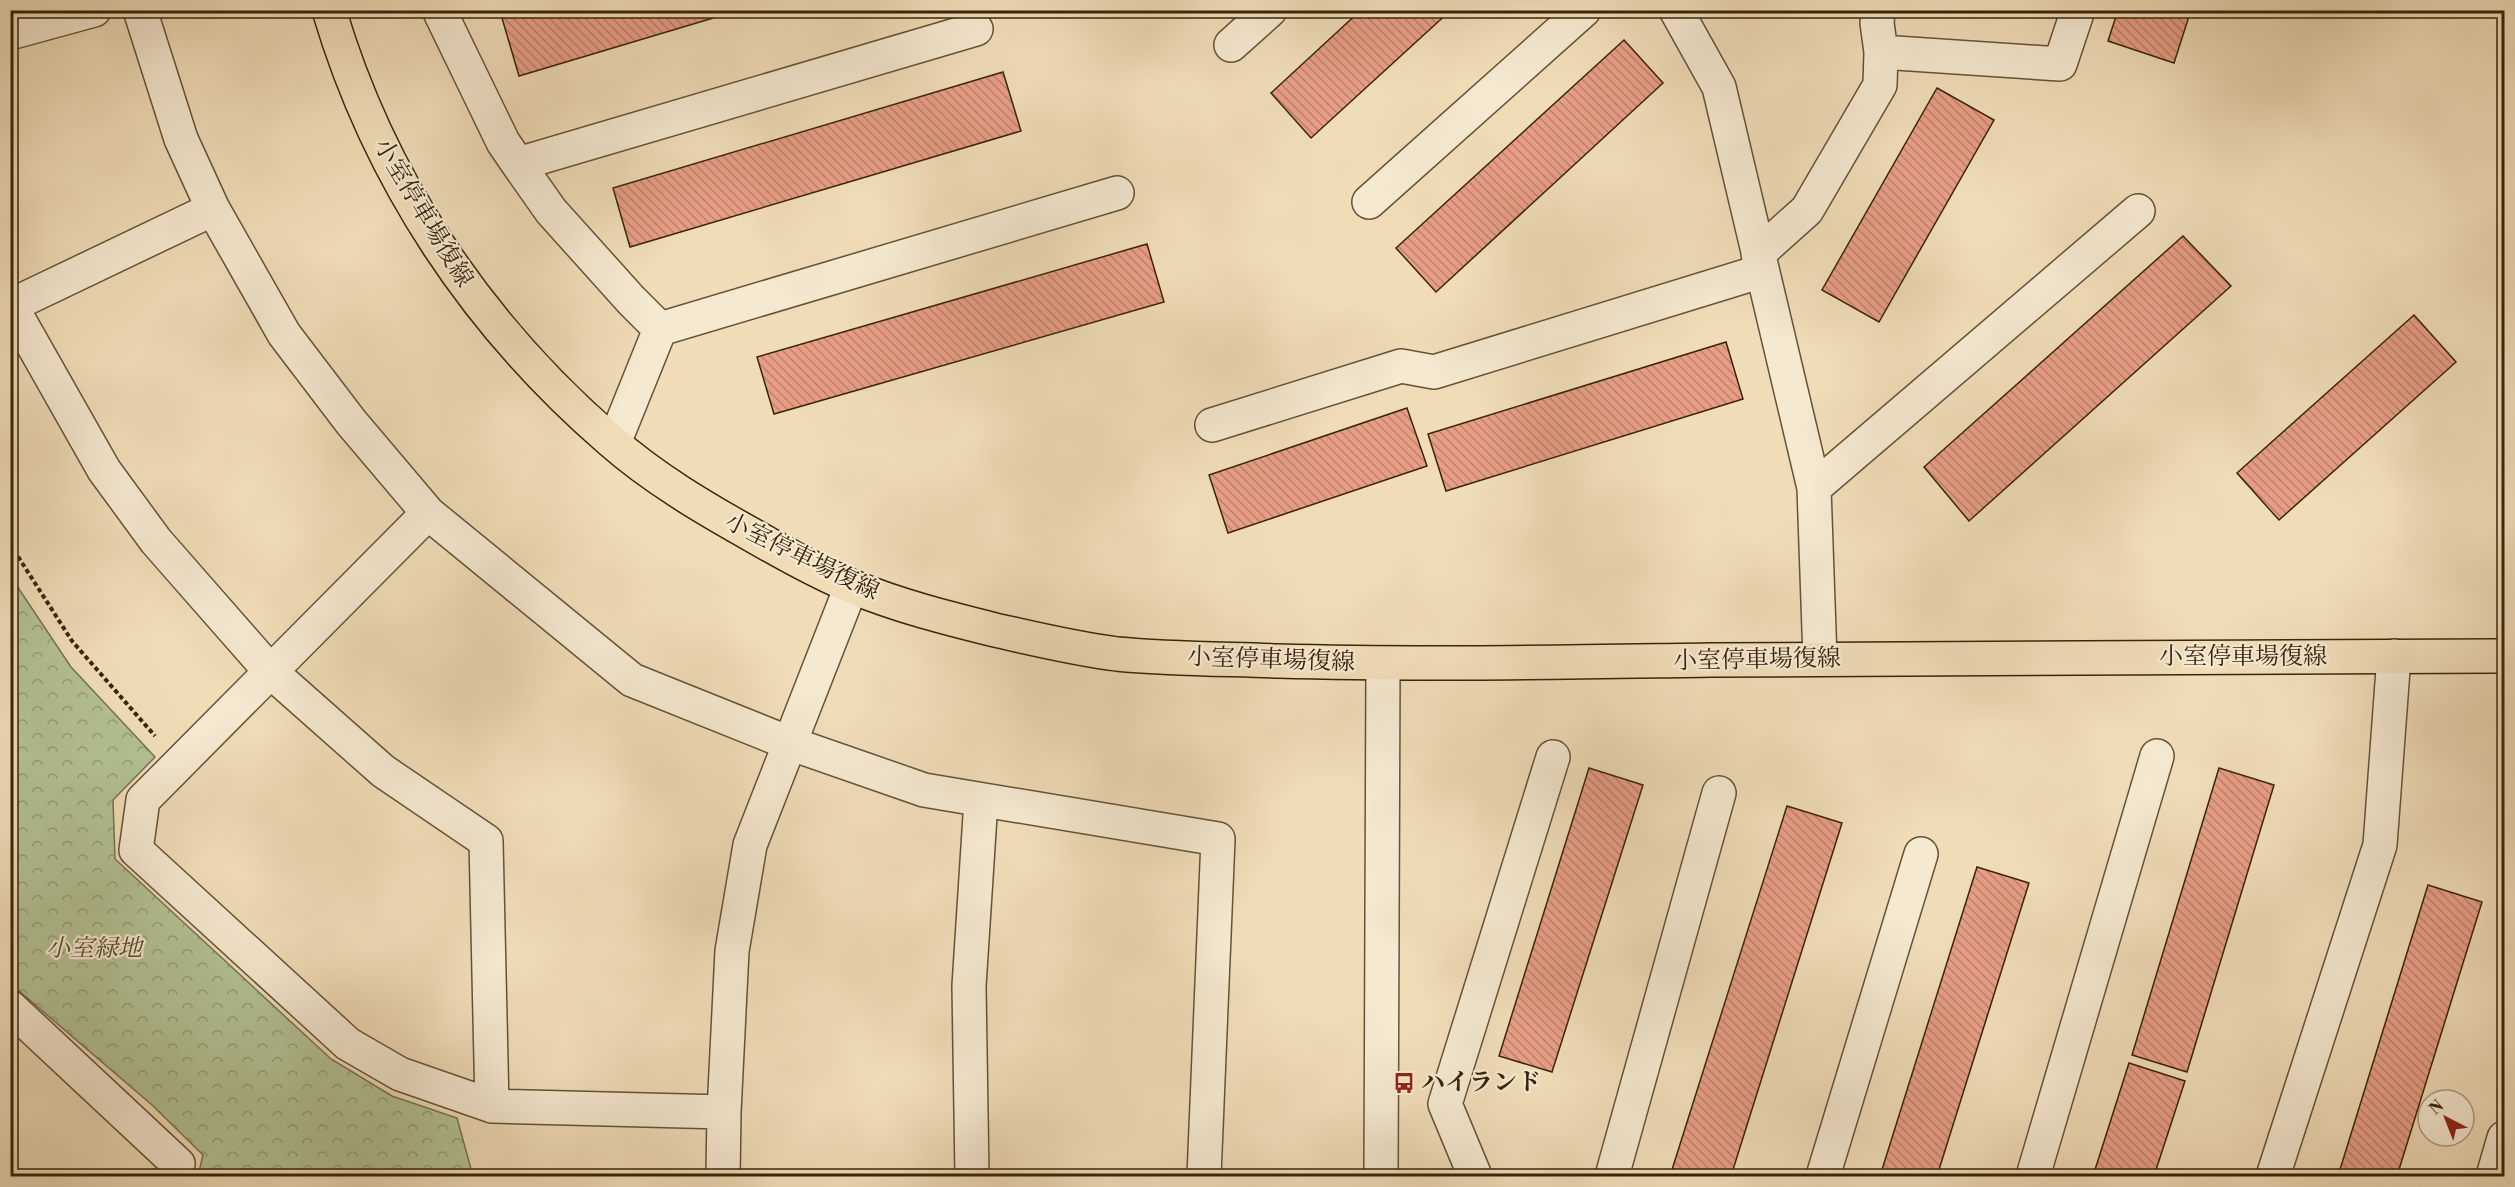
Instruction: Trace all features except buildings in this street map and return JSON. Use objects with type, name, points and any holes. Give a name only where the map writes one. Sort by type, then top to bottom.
[{"type":"main road","name":"小室停車場復線","points":[[329,10],[339,46],[370,124],[400,185],[440,251],[490,318],[546,381],[614,443],[695,503],[851,587],[930,614],[1025,637],[1114,654],[1383,664],[1820,659],[2505,656]]},
{"type":"street","points":[[10,33],[94,10]]},
{"type":"street","points":[[140,10],[181,139],[213,209],[285,334],[351,422],[428,513],[632,680],[789,743],[924,790],[1218,839],[1204,1176]]},
{"type":"street","points":[[440,10],[503,142],[518,164],[552,211],[631,300],[660,329]]},
{"type":"street","points":[[1231,45],[1270,10]]},
{"type":"street","points":[[1369,202],[1584,10]]},
{"type":"street","points":[[1676,10],[1719,87],[1814,488],[1820,659]]},
{"type":"street","points":[[1212,425],[1401,366],[1434,372],[1760,263],[1807,210],[1880,85],[1881,51],[1876,23],[1878,10]]},
{"type":"street","points":[[1881,51],[2060,64],[2078,10]]},
{"type":"street","points":[[518,164],[976,29]]},
{"type":"street","points":[[660,329],[1117,193]]},
{"type":"street","points":[[213,209],[11,306],[104,470],[156,541],[270,671],[383,771],[486,841],[492,1106]]},
{"type":"street","points":[[1814,488],[2138,211]]},
{"type":"street","points":[[614,443],[660,329]]},
{"type":"street","points":[[428,513],[143,800],[136,850],[348,1044],[400,1074],[492,1106],[724,1112]]},
{"type":"street","points":[[723,1176],[732,951],[750,845],[851,587]]},
{"type":"street","points":[[2273,1176],[2380,845],[2394,656]]},
{"type":"street","points":[[1381,1176],[1383,664]]},
{"type":"street","points":[[2033,1176],[2157,756]]},
{"type":"street","points":[[1475,1176],[1445,1104],[1553,758]]},
{"type":"street","points":[[1612,1176],[1719,793]]},
{"type":"street","points":[[972,1176],[969,986],[981,800]]},
{"type":"street","points":[[1823,1176],[1921,854]]},
{"type":"street","points":[[10,1007],[178,1164],[175,1176]]},
{"type":"street","points":[[2493,1176],[2505,1138]]},
{"type":"path","points":[[10,544],[72,641],[180,763]]},
{"type":"green space","name":"小室緑地","points":[[11,577],[71,667],[155,757],[113,800],[115,859],[331,1059],[392,1096],[457,1118],[473,1176],[198,1176],[203,1155],[152,1105],[11,984]]},
{"type":"place","name":"ハイランド","points":[[1404,1083]]}]
